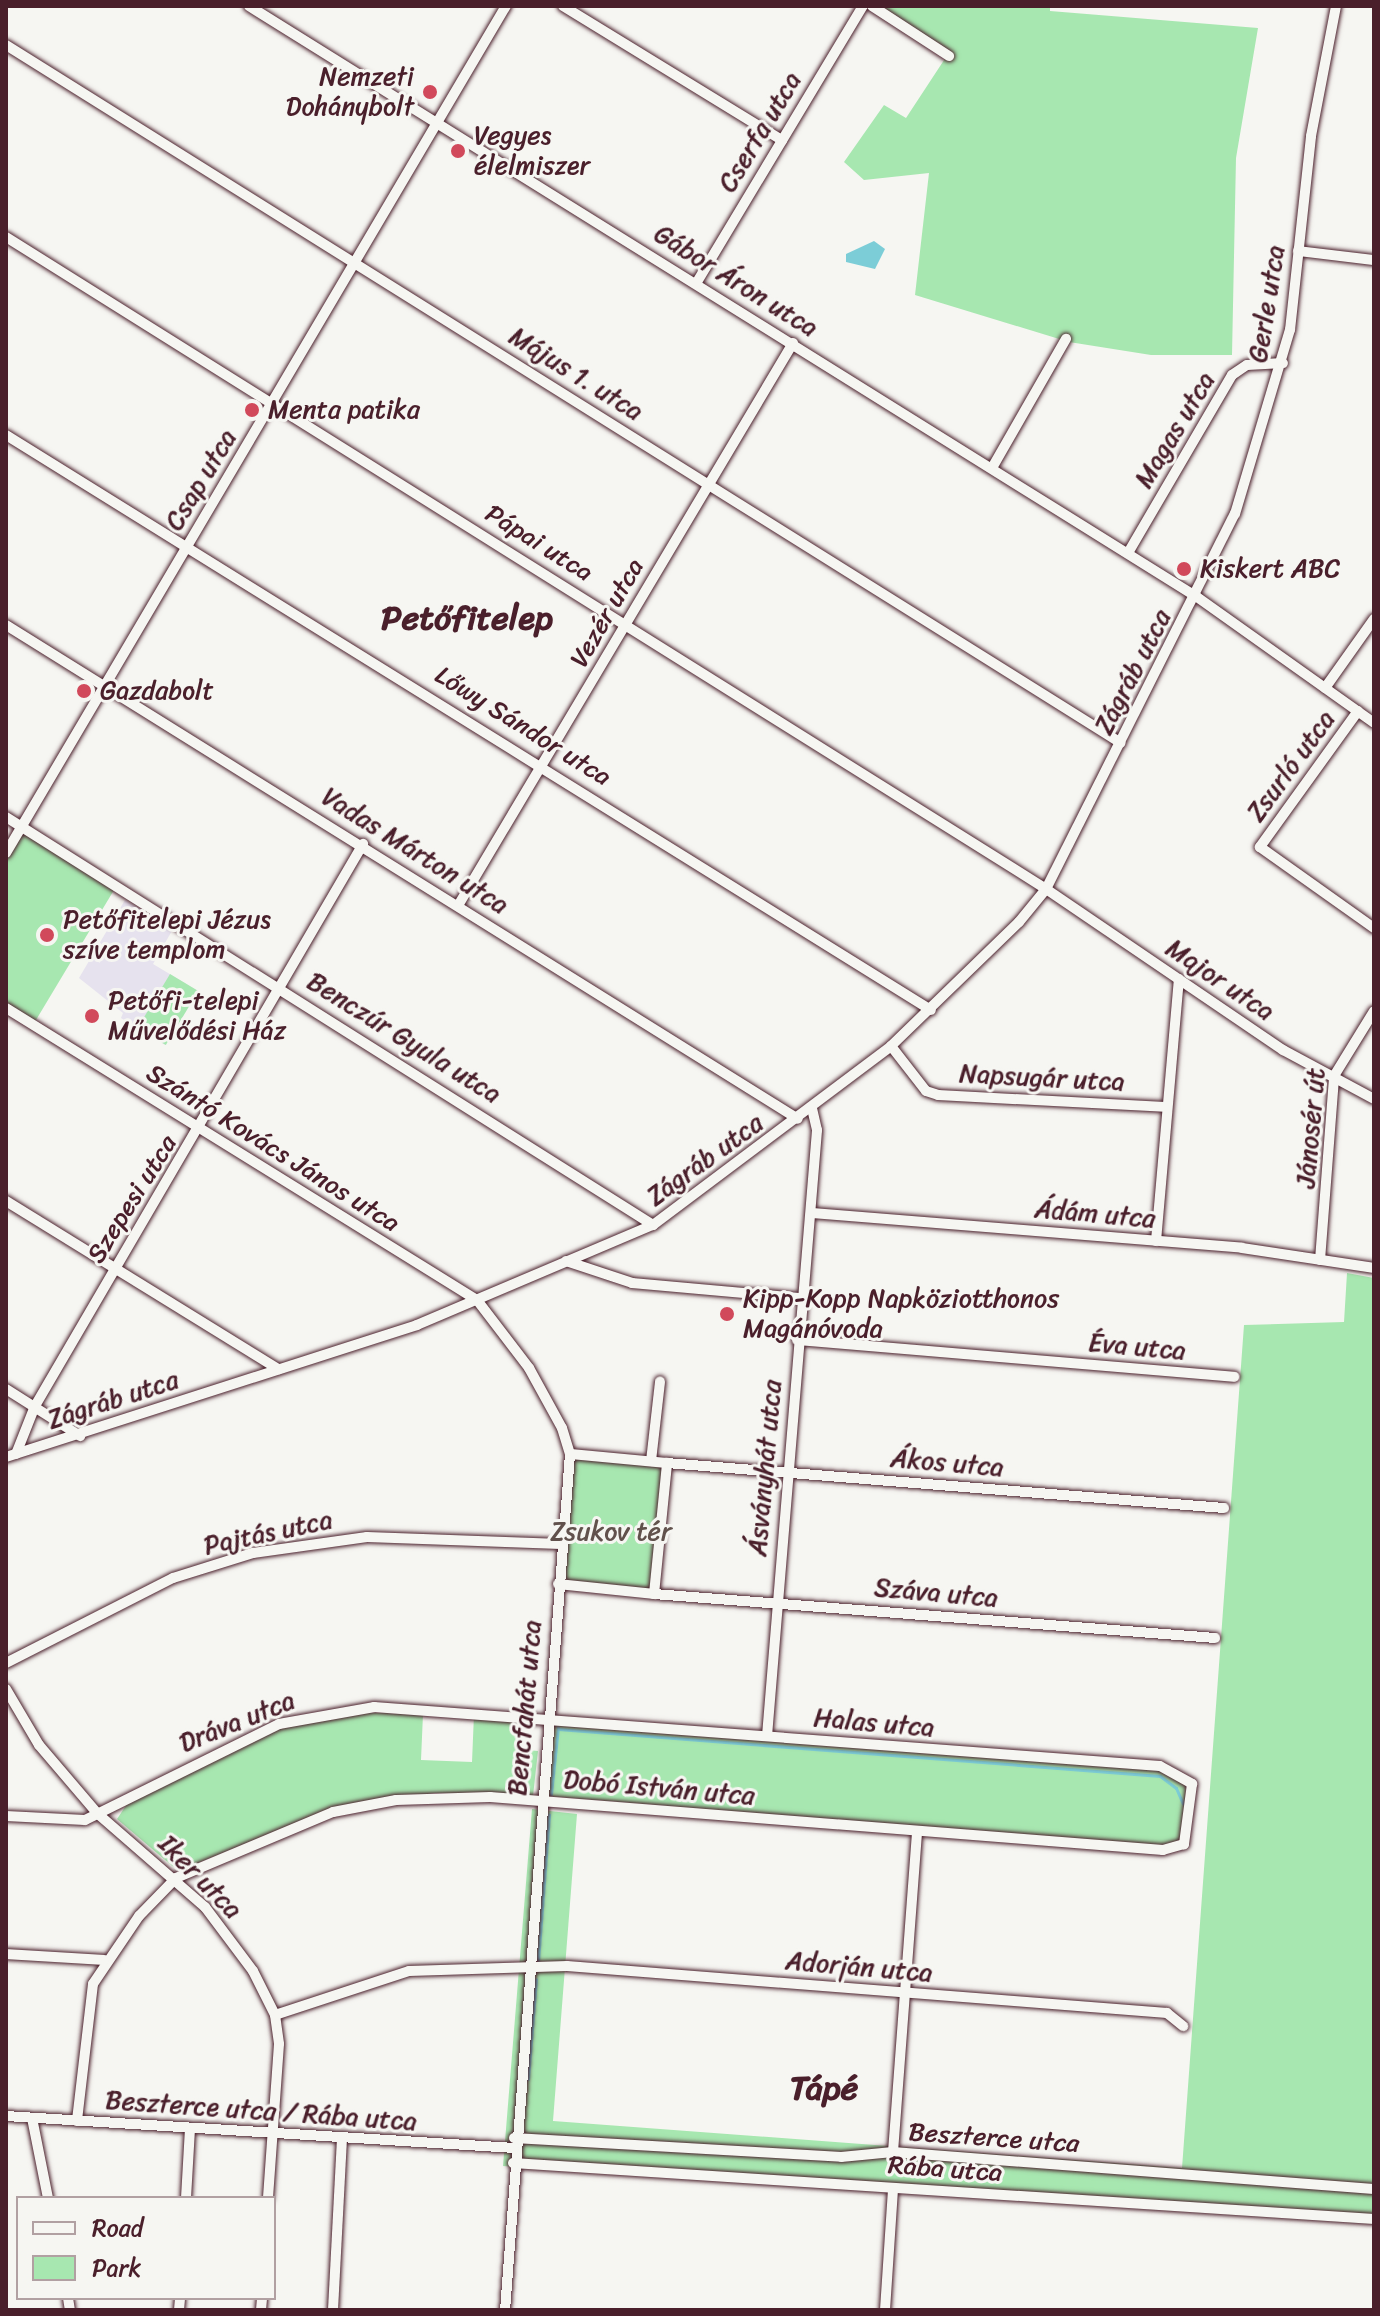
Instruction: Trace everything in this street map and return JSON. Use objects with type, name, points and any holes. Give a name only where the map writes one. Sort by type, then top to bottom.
[{"type":"street","name":"Gábor Áron utca","points":[[249,6],[439,120],[1128,553],[1197,597],[1374,723]]},
{"type":"street","name":"Csap utca","points":[[6,853],[506,6]]},
{"type":"street","points":[[563,6],[782,140]]},
{"type":"street","name":"Cserfa utca","points":[[697,282],[863,6]]},
{"type":"street","points":[[872,6],[949,56]]},
{"type":"street","name":"Gerle utca","points":[[1197,597],[1235,514],[1283,363],[1311,136],[1336,6]]},
{"type":"street","name":"Május 1. utca","points":[[6,45],[1121,743]]},
{"type":"street","name":"Pápai utca","points":[[6,237],[1046,889]]},
{"type":"street","points":[[1298,251],[1374,260]]},
{"type":"street","points":[[992,468],[1066,339]]},
{"type":"street","name":"Vezér utca","points":[[459,904],[793,343]]},
{"type":"street","name":"Magas utca","points":[[1128,553],[1232,375],[1247,365],[1283,363]]},
{"type":"street","name":"Lőwy Sándor utca","points":[[6,435],[544,765],[931,1010]]},
{"type":"street","name":"Zágráb utca","points":[[11,1455],[80,1436],[477,1300],[653,1225],[798,1119],[891,1046],[931,1010],[1046,889],[1197,597]]},
{"type":"street","points":[[1325,688],[1374,619]]},
{"type":"street","name":"Vadas Márton utca","points":[[6,625],[363,844],[798,1119]]},
{"type":"street","name":"Zsurló utca","points":[[1358,711],[1260,847],[1374,928]]},
{"type":"street","name":"Benczúr Gyula utca","points":[[6,817],[282,987],[653,1225]]},
{"type":"street","name":"Szepesi utca","points":[[11,1455],[35,1406],[115,1267],[200,1129],[363,844]]},
{"type":"street","name":"Major utca","points":[[1046,889],[1283,1050],[1374,1099]]},
{"type":"street","points":[[1156,1241],[1165,1107],[1179,979]]},
{"type":"street","name":"Szántó Kovács János utca","points":[[6,1008],[477,1300]]},
{"type":"street","name":"Jánosér út","points":[[1320,1260],[1334,1076],[1374,1011]]},
{"type":"street","name":"Napsugár utca","points":[[891,1046],[926,1091],[938,1095],[1165,1107]]},
{"type":"street","name":"Ásványhát utca","points":[[767,1736],[797,1340],[817,1130],[812,1108]]},
{"type":"street","points":[[6,1201],[278,1369]]},
{"type":"street","name":"Ádám utca","points":[[811,1213],[1156,1241],[1374,1268]]},
{"type":"street","points":[[566,1261],[632,1283],[801,1298]]},
{"type":"street","points":[[477,1300],[535,1378],[570,1454],[667,1463],[654,1594],[558,1584]]},
{"type":"street","name":"Éva utca","points":[[797,1340],[1234,1377]]},
{"type":"street","points":[[651,1461],[660,1382]]},
{"type":"street","points":[[6,1389],[80,1436]]},
{"type":"street","name":"Bencfahát utca","points":[[505,2310],[539,1801],[570,1454]]},
{"type":"street","name":"Ákos utca","points":[[667,1463],[1224,1508]]},
{"type":"street","name":"Pajtás utca","points":[[6,1663],[173,1578],[253,1553],[379,1536],[561,1544]]},
{"type":"street","name":"Száva utca","points":[[654,1594],[1215,1638]]},
{"type":"street","name":"Iker utca","points":[[6,1689],[39,1745],[98,1814],[176,1878],[238,1946],[275,2015],[280,2068],[268,2196]]},
{"type":"street","name":"Dráva utca","points":[[98,1814],[227,1746],[317,1714],[374,1707],[547,1717]]},
{"type":"street","name":"Halas utca","points":[[547,1717],[1160,1766],[1192,1784],[1184,1844]]},
{"type":"street","name":"Dobó István utca","points":[[77,2121],[87,2015],[104,1960],[176,1878],[333,1812],[439,1797],[539,1801],[1163,1850],[1184,1844]]},
{"type":"street","points":[[6,1816],[85,1820],[98,1814]]},
{"type":"street","points":[[893,2152],[917,1831]]},
{"type":"street","points":[[6,1954],[104,1960]]},
{"type":"street","name":"Adorján utca","points":[[275,2015],[409,1971],[527,1966],[1167,2013],[1183,2026]]},
{"type":"street","name":"Beszterce utca / Rába utca","points":[[6,2116],[342,2138],[514,2143]]},
{"type":"street","points":[[32,2118],[48,2196]]},
{"type":"street","points":[[186,2196],[190,2129]]},
{"type":"street","points":[[333,2310],[342,2138]]},
{"type":"street","name":"Beszterce utca","points":[[514,2143],[841,2157],[893,2152],[1374,2189]]},
{"type":"street","name":"Rába utca","points":[[513,2163],[1374,2219]]},
{"type":"street","points":[[885,2310],[893,2188]]},
{"type":"shaded area","points":[[125,900],[173,929],[153,964],[198,991],[165,1045],[121,1018],[123,1013],[79,978]]},
{"type":"green space","points":[[881,6],[1050,6],[1050,11],[1258,28],[1236,158],[1232,355],[1151,355],[1069,342],[915,295],[929,173],[864,180],[844,162],[884,105],[906,118],[950,51]]},
{"type":"green space","points":[[22,826],[117,885],[33,1025],[6,1008],[6,853]]},
{"type":"green space","points":[[170,974],[198,991],[166,1045],[138,1028]]},
{"type":"green space","points":[[1347,1273],[1374,1278],[1374,2224],[503,2166],[532,1809],[577,1814],[553,2121],[1182,2168],[1244,1325],[1344,1322]]},
{"type":"green space","name":"Zsukov tér","points":[[570,1454],[667,1462],[655,1593],[559,1585]]},
{"type":"green space","points":[[351,1712],[423,1714],[421,1760],[472,1762],[474,1714],[521,1719],[517,1749],[538,1751],[533,1796],[435,1793],[333,1808],[178,1871],[117,1819],[129,1801],[275,1730]]},
{"type":"green space","points":[[553,1722],[1161,1768],[1186,1782],[1184,1834],[1180,1842],[1160,1847],[546,1796]]},
{"type":"water","points":[[874,241],[885,249],[875,269],[846,262],[846,254]]},
{"type":"waterway","points":[[551,1794],[558,1727]]},
{"type":"waterway","points":[[558,1729],[1160,1776],[1176,1788],[1183,1804]]},
{"type":"waterway","points":[[538,1962],[549,1814]]},
{"type":"waterway","points":[[528,2079],[536,1979]]},
{"type":"place","name":"Nemzeti Dohánybolt","points":[[430,92]]},
{"type":"place","name":"Vegyes élelmiszer","points":[[458,151]]},
{"type":"place","name":"Menta patika","points":[[252,410]]},
{"type":"place","name":"Kiskert ABC","points":[[1184,569]]},
{"type":"place","name":"Gazdabolt","points":[[84,691]]},
{"type":"place","name":"Petőfitelepi Jézus szíve templom","points":[[47,935]]},
{"type":"place","name":"Petőfi-telepi Művelődési Ház","points":[[92,1016]]},
{"type":"place","name":"Kipp-Kopp Napköziotthonos Magánóvoda","points":[[727,1314]]},
{"type":"district","name":"Petőfitelep","points":[[467,619]]},
{"type":"district","name":"Tápé","points":[[824,2089]]}]
